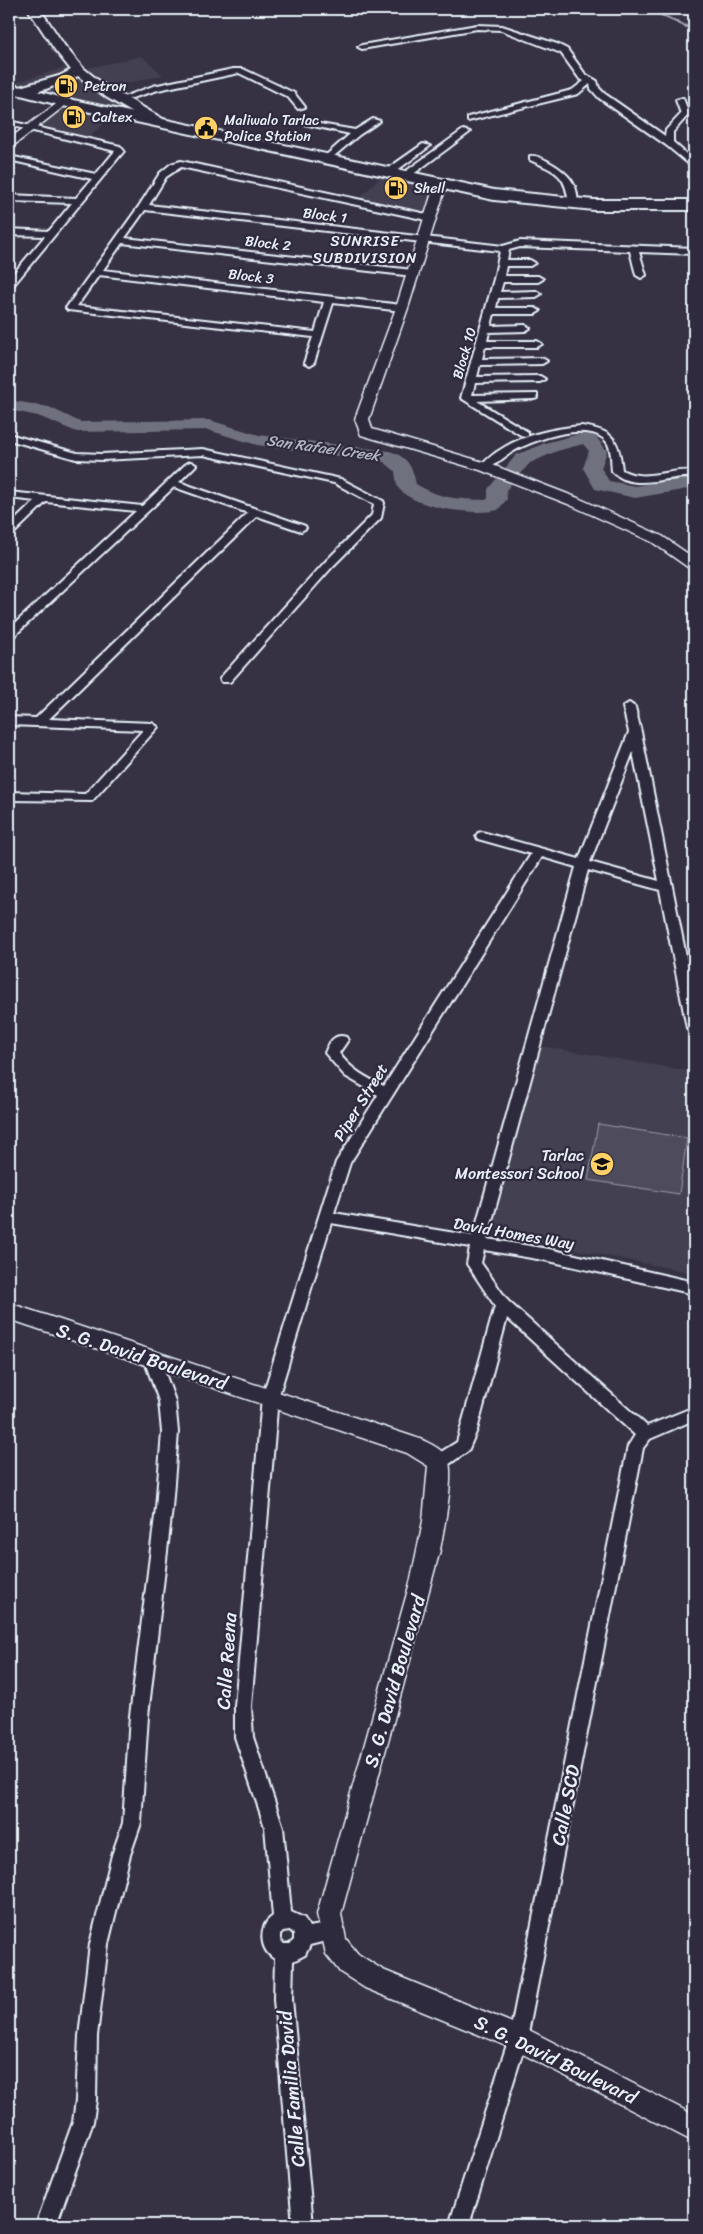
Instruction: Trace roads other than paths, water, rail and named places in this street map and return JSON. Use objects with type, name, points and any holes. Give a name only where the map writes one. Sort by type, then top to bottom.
[{"type":"highway","points":[[14,90],[494,195],[573,205],[649,207],[694,205]]},
{"type":"main road","points":[[34,9],[69,61],[79,72],[98,87],[122,99],[158,122]]},
{"type":"main road","points":[[14,90],[63,79],[79,72]]},
{"type":"street","points":[[362,47],[478,27],[502,28],[554,46],[564,51],[582,76],[594,84],[595,89],[602,96],[669,143],[694,165]]},
{"type":"street","points":[[122,99],[156,88],[240,71],[291,96],[301,107]]},
{"type":"street","points":[[471,119],[575,92],[589,81]]},
{"type":"street","points":[[669,143],[669,132],[685,114],[680,100]]},
{"type":"street","points":[[9,144],[63,102]]},
{"type":"street","points":[[327,159],[356,133],[376,121]]},
{"type":"street","points":[[9,123],[117,148],[120,151],[96,177],[80,201],[9,284]]},
{"type":"street","points":[[308,124],[356,133]]},
{"type":"street","points":[[397,174],[466,132]]},
{"type":"street","points":[[397,174],[426,146]]},
{"type":"street","points":[[9,158],[96,177]]},
{"type":"street","points":[[533,158],[546,164],[566,178],[570,184],[573,205]]},
{"type":"street","points":[[318,335],[71,308],[143,207],[163,175],[174,166],[188,164],[431,218]]},
{"type":"street","points":[[441,183],[402,308],[362,419],[366,432],[488,468],[519,480],[657,539],[694,565]]},
{"type":"street","points":[[9,198],[80,201]]},
{"type":"street","name":"Block 1","points":[[143,207],[504,249],[520,244],[694,251]]},
{"type":"street","points":[[9,232],[52,234]]},
{"type":"street","name":"Block 2","points":[[120,240],[413,273]]},
{"type":"street","points":[[634,248],[641,275]]},
{"type":"street","name":"Block 10","points":[[504,249],[499,279],[466,398],[524,434]]},
{"type":"street","points":[[502,263],[530,264]]},
{"type":"street","name":"Block 3","points":[[97,272],[402,308]]},
{"type":"street","points":[[499,279],[538,279]]},
{"type":"street","points":[[494,295],[536,294]]},
{"type":"street","points":[[309,363],[330,299]]},
{"type":"street","points":[[489,311],[535,311]]},
{"type":"street","points":[[485,328],[525,328]]},
{"type":"street","points":[[481,344],[537,344]]},
{"type":"street","points":[[476,362],[542,361]]},
{"type":"street","points":[[470,380],[540,379]]},
{"type":"street","points":[[466,398],[534,396]]},
{"type":"street","points":[[488,468],[514,446],[543,434],[586,428],[600,432],[612,443],[617,471],[631,478],[644,479],[669,473],[694,474]]},
{"type":"street","points":[[9,437],[76,456],[102,457],[203,452],[337,481],[379,503],[376,516],[329,564],[226,678]]},
{"type":"street","points":[[9,635],[191,465]]},
{"type":"street","points":[[173,483],[301,528]]},
{"type":"street","points":[[9,495],[145,509]]},
{"type":"street","points":[[9,532],[43,499]]},
{"type":"street","points":[[40,721],[255,512]]},
{"type":"street","points":[[628,707],[635,732],[694,1028]]},
{"type":"street","points":[[9,721],[152,727],[88,798],[9,796]]},
{"type":"street","points":[[635,732],[583,864],[474,1264],[502,1305],[646,1434],[694,1413]]},
{"type":"street","points":[[482,836],[667,888]]},
{"type":"street","name":"Piper Street","points":[[270,1398],[343,1162],[539,852]]},
{"type":"street","points":[[341,1040],[335,1045],[332,1053],[338,1062],[365,1085],[387,1093]]},
{"type":"street","name":"David Homes Way","points":[[326,1217],[549,1255],[694,1288]]},
{"type":"street","points":[[439,1462],[463,1446],[502,1305]]},
{"type":"street","name":"S. G. David Boulevard","points":[[9,1311],[414,1446],[439,1462],[440,1487],[422,1579],[329,1914],[335,1945],[349,1963],[374,1979],[518,2038],[593,2075],[694,2129]]},
{"type":"street","points":[[46,2225],[83,2122],[86,2100],[88,2036],[99,1944],[121,1855],[132,1822],[139,1716],[164,1508],[170,1432],[167,1401],[152,1359]]},
{"type":"street","name":"Calle Reena","points":[[270,1398],[243,1706],[244,1737],[274,1827],[283,1922]]},
{"type":"street","name":"Calle SCD","points":[[459,2225],[518,2038],[636,1446],[646,1434]]},
{"type":"street","points":[[291,1921],[298,1924],[304,1937],[298,1950],[291,1953],[277,1951],[272,1945],[271,1938],[277,1925],[291,1921]]},
{"type":"street","points":[[304,1937],[332,1932]]},
{"type":"street","name":"Calle Familia David","points":[[284,1953],[283,1999],[303,2225]]},
{"type":"waterway","points":[[648,9],[694,30]]},
{"type":"waterway","name":"San Rafael Creek","points":[[9,405],[43,411],[77,427],[209,425],[257,440],[389,457],[404,469],[407,487],[428,499],[461,505],[491,506],[498,499],[497,489],[523,459],[551,447],[587,437],[598,451],[592,468],[602,485],[635,492],[694,482]]},
{"type":"place","name":"Petron","points":[[66,86]]},
{"type":"place","name":"Caltex","points":[[74,117]]},
{"type":"place","name":"Maliwalo Tarlac Police Station","points":[[206,128]]},
{"type":"place","name":"Shell","points":[[396,188]]},
{"type":"place","name":"Tarlac Montessori School","points":[[602,1164]]},
{"type":"district","name":"SUNRISE SUBDIVISION","points":[[365,250]]}]
